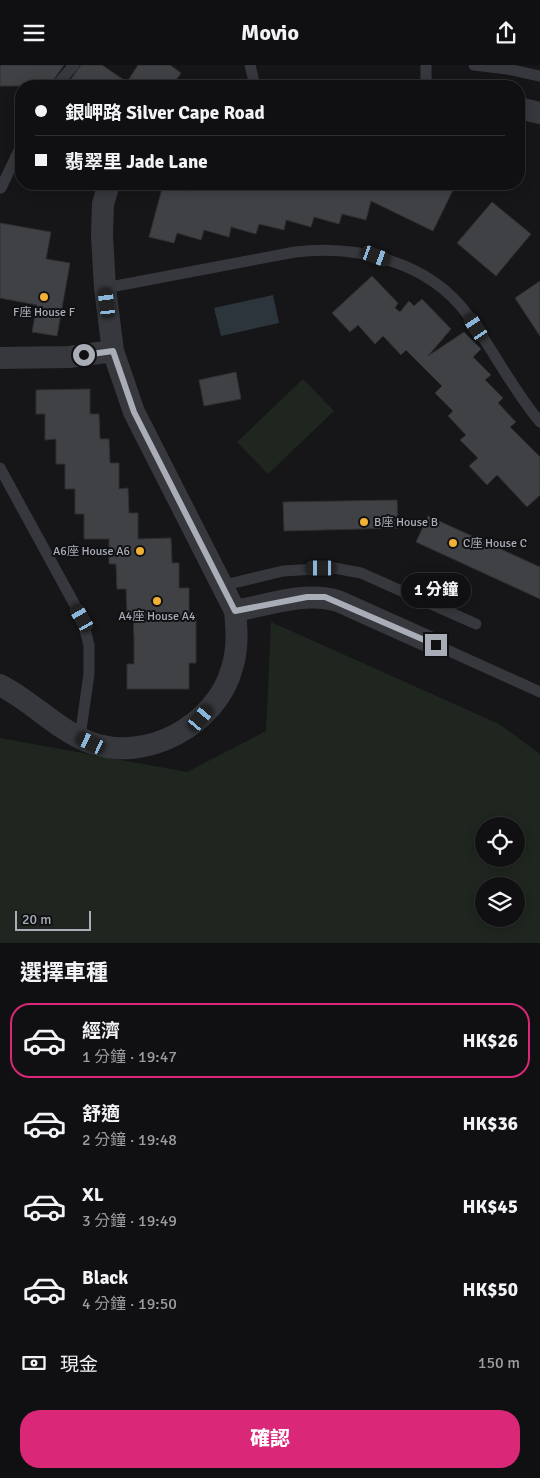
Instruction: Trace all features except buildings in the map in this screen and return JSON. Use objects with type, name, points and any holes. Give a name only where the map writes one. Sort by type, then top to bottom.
[{"type":"street","points":[[525,110],[540,113]]},
{"type":"street","points":[[0,685],[20,695],[64,731],[91,743],[120,748],[150,745],[177,735],[201,718],[220,696],[232,669],[237,640],[235,611],[134,412],[113,351],[105,288],[103,204],[107,190]]},
{"type":"street","points":[[0,358],[69,357],[113,351]]},
{"type":"street","points":[[235,611],[307,597],[325,597],[436,645]]},
{"type":"lane","points":[[61,80],[74,65]]},
{"type":"lane","points":[[250,65],[254,80]]},
{"type":"lane","points":[[426,65],[426,80]]},
{"type":"lane","points":[[474,65],[540,76]]},
{"type":"lane","points":[[1,188],[15,159]]},
{"type":"lane","points":[[105,288],[296,252],[340,250],[376,256],[401,265],[425,278],[460,307],[540,422]]},
{"type":"lane","points":[[0,468],[82,618],[89,645],[90,673],[80,737]]},
{"type":"lane","points":[[221,586],[283,571],[334,568],[361,573],[476,624]]},
{"type":"lane","points":[[436,645],[540,692]]},
{"type":"shaded area","points":[[273,295],[279,323],[221,336],[214,308]]},
{"type":"shaded area","points":[[303,379],[334,411],[268,474],[237,442]]},
{"type":"shaded area","points":[[271,622],[499,724],[540,754],[540,943],[0,943],[0,738],[187,772],[266,731]]},
{"type":"place","name":"F座 House F","points":[[44,297]]},
{"type":"place","name":"B座 House B","points":[[364,522]]},
{"type":"place","name":"C座 House C","points":[[453,543]]},
{"type":"place","name":"A6座 House A6","points":[[140,551]]},
{"type":"place","name":"A4座 House A4","points":[[157,601]]},
{"type":"route","points":[[84,355],[113,351],[134,412],[215,576],[235,611],[307,597],[325,597],[436,645]]}]
